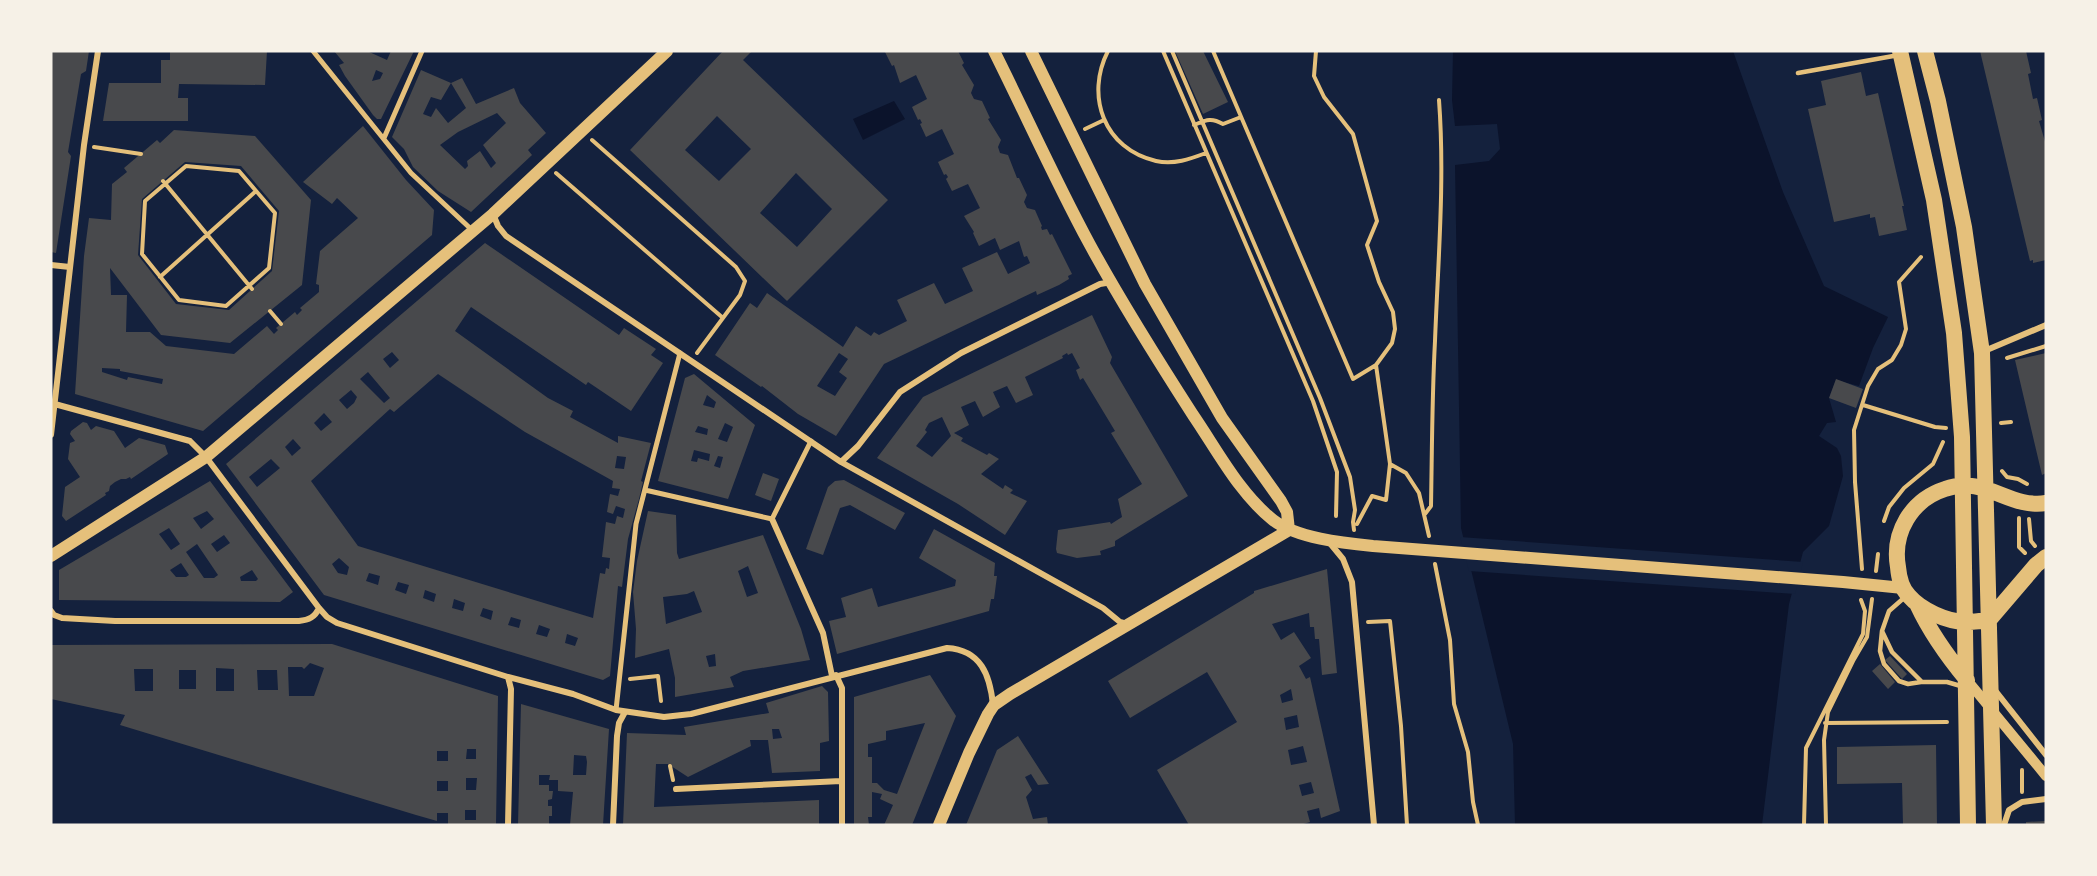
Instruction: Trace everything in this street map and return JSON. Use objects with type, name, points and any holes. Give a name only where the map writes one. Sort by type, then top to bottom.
[{"type":"highway","points":[[1924,51],[1938,101],[1964,227],[1982,353],[1994,825]]},
{"type":"highway","points":[[1900,53],[1934,200],[1954,333],[1962,427],[1968,825]]},
{"type":"highway","points":[[1967,684],[1909,596],[1897,562],[1896,545],[1903,524],[1916,505],[1929,495],[1963,485],[1986,488],[2018,501],[2046,503]]},
{"type":"highway","points":[[1909,596],[1946,618],[1964,622],[1989,620],[2040,557]]},
{"type":"main road","points":[[51,556],[206,457],[474,231],[667,51]]},
{"type":"main road","points":[[994,51],[1089,243],[1166,373],[1234,477],[1265,513],[1288,530],[1326,539],[1373,546],[1843,582],[1909,596]]},
{"type":"main road","points":[[1031,51],[1145,284],[1222,418],[1281,501],[1287,512],[1288,530]]},
{"type":"main road","points":[[939,825],[978,733],[994,705],[1288,530]]},
{"type":"street","points":[[51,435],[84,145],[98,51]]},
{"type":"street","points":[[313,51],[411,173],[474,231]]},
{"type":"street","points":[[384,138],[422,51]]},
{"type":"street","points":[[493,214],[498,226],[506,236],[841,462],[1102,608],[1127,625]]},
{"type":"street","points":[[51,265],[70,267]]},
{"type":"street","points":[[841,462],[858,446],[900,392],[961,353],[1100,284],[1112,282]]},
{"type":"street","points":[[1982,353],[2046,325]]},
{"type":"street","points":[[616,710],[636,524],[680,352]]},
{"type":"street","points":[[53,403],[179,436],[190,441],[206,457],[319,608],[337,623],[508,677],[573,694],[616,710],[664,717],[691,714],[834,675],[947,648],[959,648],[971,654],[986,672],[994,705]]},
{"type":"street","points":[[772,519],[811,441]]},
{"type":"street","points":[[645,490],[772,519]]},
{"type":"street","points":[[772,519],[823,633],[834,675],[842,688],[842,825]]},
{"type":"street","points":[[1326,539],[1343,559],[1352,582],[1374,825]]},
{"type":"street","points":[[51,611],[62,618],[115,621],[299,621],[308,620],[316,615],[319,608]]},
{"type":"street","points":[[508,677],[511,689],[508,825]]},
{"type":"street","points":[[1967,684],[1991,708],[2046,776]]},
{"type":"street","points":[[1991,684],[2046,754]]},
{"type":"street","points":[[613,825],[617,736],[619,723],[625,712]]},
{"type":"street","points":[[676,789],[841,781]]},
{"type":"street","points":[[2004,825],[2009,810],[2022,802],[2046,799]]},
{"type":"lane","points":[[1798,73],[1900,53]]},
{"type":"lane","points":[[1909,596],[1889,611],[1882,632],[1880,651],[1884,664],[1899,681],[1908,684],[1922,682],[1967,684]]},
{"type":"lane","points":[[1882,632],[1892,652],[1922,682]]},
{"type":"path","points":[[1108,51],[1097,81],[1097,98],[1104,120],[1116,138],[1134,153],[1157,161],[1183,162],[1206,153]]},
{"type":"path","points":[[1163,51],[1313,401],[1337,472],[1336,516]]},
{"type":"path","points":[[1172,51],[1320,398],[1350,477],[1355,523],[1372,496],[1386,500],[1390,464],[1376,365]]},
{"type":"path","points":[[1213,51],[1353,379],[1376,365],[1392,343],[1395,329],[1392,312],[1367,245],[1377,221],[1353,134],[1324,98],[1314,76],[1316,51]]},
{"type":"path","points":[[1425,514],[1431,506],[1441,219],[1442,138],[1439,100]]},
{"type":"path","points":[[1194,125],[1209,119],[1223,124],[1241,117]]},
{"type":"path","points":[[1085,129],[1104,120]]},
{"type":"path","points":[[582,132],[736,267],[745,281],[740,295],[692,360]]},
{"type":"path","points":[[84,145],[141,154]]},
{"type":"path","points":[[546,165],[723,318]]},
{"type":"path","points":[[186,166],[238,171],[274,213],[269,268],[251,288],[226,306],[179,300],[142,254],[146,201],[164,182],[186,166]]},
{"type":"path","points":[[164,182],[251,288]]},
{"type":"path","points":[[160,277],[256,191]]},
{"type":"path","points":[[1862,569],[1854,430],[1868,386],[1878,369],[1892,360],[1901,345],[1906,329],[1899,282],[1922,257]]},
{"type":"path","points":[[270,311],[281,324]]},
{"type":"path","points":[[2007,358],[2046,346]]},
{"type":"path","points":[[1863,405],[1935,427],[1962,427]]},
{"type":"path","points":[[1983,425],[2011,422]]},
{"type":"path","points":[[2001,462],[2002,471],[2007,477],[2018,479],[2030,486]]},
{"type":"path","points":[[1390,464],[1406,473],[1419,493],[1429,537]]},
{"type":"path","points":[[2018,479],[2019,547],[2040,557]]},
{"type":"path","points":[[2030,517],[2031,541],[2040,557]]},
{"type":"path","points":[[1434,560],[1450,640],[1454,704],[1468,752],[1473,802],[1478,825]]},
{"type":"path","points":[[1804,825],[1806,748],[1863,634],[1866,611],[1861,600]]},
{"type":"path","points":[[1826,825],[1824,740],[1828,712],[1867,637],[1871,605]]},
{"type":"path","points":[[1363,623],[1390,621],[1401,726],[1407,825]]},
{"type":"path","points":[[618,681],[658,676],[661,701]]},
{"type":"path","points":[[1819,723],[1947,722]]},
{"type":"water","points":[[1453,51],[1733,51],[1783,192],[1824,286],[1888,317],[1873,348],[1859,386],[1836,380],[1829,398],[1836,422],[1827,423],[1819,436],[1837,448],[1841,456],[1843,476],[1829,526],[1803,552],[1789,604],[1762,825],[1515,825],[1513,744],[1461,528],[1455,165],[1489,161],[1500,149],[1497,124],[1455,126],[1452,100]]},
{"type":"water","points":[[894,101],[905,119],[863,140],[853,119]]},
{"type":"pier","points":[[1460,537],[1803,562],[1795,594],[1469,571]]},
{"type":"building","points":[[51,51],[89,51],[86,71],[81,74],[68,152],[71,156],[56,253],[51,252]]},
{"type":"building","points":[[170,51],[267,51],[265,85],[179,84],[178,98],[188,98],[188,121],[103,121],[109,83],[161,83],[161,60],[170,60]]},
{"type":"building","points":[[334,51],[367,51],[387,60],[391,51],[414,51],[381,119],[373,115],[345,76],[339,65],[344,63]],"holes":[[[376,70],[383,73],[380,79],[372,81]]]},
{"type":"building","points":[[723,51],[752,51],[743,60],[888,200],[787,301],[630,150]],"holes":[[[717,116],[751,149],[719,181],[685,150]],[[796,173],[832,209],[797,247],[760,213]]]},
{"type":"building","points":[[958,51],[964,63],[962,65],[974,85],[971,93],[974,99],[982,101],[990,118],[988,119],[1001,140],[998,147],[1000,153],[1008,155],[1027,195],[1024,202],[1027,208],[1035,210],[1042,230],[1047,229],[1050,235],[1052,234],[1072,274],[1068,276],[1069,279],[1059,285],[1037,295],[1036,291],[884,364],[836,436],[798,414],[762,386],[715,355],[750,303],[757,308],[767,293],[843,347],[856,326],[871,336],[874,332],[879,335],[907,321],[897,300],[934,283],[945,304],[973,291],[962,268],[997,252],[1008,274],[1030,263],[1027,256],[1024,257],[1019,241],[1000,250],[995,238],[979,246],[964,216],[980,208],[968,184],[952,191],[946,179],[948,177],[944,175],[938,162],[954,154],[942,129],[926,137],[920,124],[922,123],[920,119],[918,120],[912,107],[927,99],[916,75],[900,83],[894,65],[892,66],[885,52]],"holes":[[[839,353],[848,359],[839,372],[847,378],[835,396],[817,386]]]},
{"type":"building","points":[[1175,51],[1203,51],[1228,102],[1203,114]]},
{"type":"building","points":[[1980,51],[2026,51],[2033,99],[2037,98],[2042,120],[2039,121],[2046,145],[2046,260],[2033,263],[2033,260],[2030,261]]},
{"type":"building","points":[[421,70],[451,83],[462,78],[476,104],[514,88],[520,103],[546,133],[528,150],[532,155],[471,212],[438,191],[413,167],[404,149],[392,137]],"holes":[[[451,83],[466,108],[448,123],[436,108],[431,117],[423,114],[431,97],[441,100]],[[497,113],[506,123],[483,145],[496,163],[491,168],[480,151],[467,161],[468,166],[465,169],[440,145],[458,132]]]},
{"type":"building","points":[[1861,72],[1866,96],[1878,93],[1904,206],[1902,206],[1907,230],[1879,236],[1875,217],[1870,218],[1870,214],[1834,222],[1808,109],[1826,105],[1821,81]]},
{"type":"building","points":[[363,126],[406,180],[434,210],[432,235],[203,431],[75,394],[84,256],[89,218],[111,220],[112,184],[127,172],[124,168],[157,140],[160,143],[174,130],[255,136],[311,200],[302,285],[230,343],[161,335],[110,268],[111,295],[127,295],[126,332],[150,332],[166,346],[234,354],[267,326],[274,334],[278,330],[276,328],[295,312],[297,315],[302,310],[300,308],[319,292],[319,285],[316,284],[320,251],[358,218],[337,198],[332,204],[303,182]],"holes":[[[185,162],[241,166],[279,211],[272,271],[229,310],[176,304],[138,255],[142,199]],[[102,368],[120,369],[120,371],[163,379],[162,384],[128,377],[127,380],[102,372]]]},
{"type":"building","points":[[485,243],[619,335],[624,328],[656,349],[651,355],[663,363],[631,411],[588,382],[586,385],[471,307],[455,331],[548,398],[573,411],[570,417],[618,443],[618,436],[651,443],[628,539],[622,587],[618,586],[610,676],[603,680],[324,595],[226,464]],"holes":[[[392,352],[399,360],[390,368],[383,359]],[[368,372],[390,398],[384,403],[360,379]],[[438,374],[525,432],[613,481],[612,488],[620,489],[618,496],[610,494],[607,512],[613,514],[616,506],[625,509],[623,518],[617,516],[615,524],[606,522],[602,557],[610,558],[609,569],[606,568],[605,574],[600,573],[593,618],[358,546],[311,481],[390,409],[394,412]],[[351,390],[357,397],[347,409],[339,400]],[[324,413],[332,422],[321,431],[314,423]],[[293,439],[301,448],[292,456],[285,447]],[[617,456],[626,457],[624,469],[615,468]],[[271,459],[280,468],[257,487],[249,477]],[[339,558],[349,567],[347,575],[338,573],[332,564]],[[369,573],[380,576],[378,585],[366,581]],[[398,582],[409,585],[406,594],[395,590]],[[425,590],[436,594],[434,602],[423,598]],[[454,599],[465,603],[463,611],[452,608]],[[483,608],[493,611],[491,620],[480,616]],[[511,617],[521,620],[519,628],[508,625]],[[539,625],[550,629],[547,637],[536,634]],[[567,634],[578,638],[575,646],[565,643]]]},
{"type":"building","points":[[1092,315],[1112,357],[1110,363],[1188,496],[1115,541],[1115,546],[1100,551],[1101,555],[1077,558],[1057,553],[1058,530],[1110,522],[1111,524],[1122,517],[1118,499],[1142,484],[1111,433],[1115,431],[1083,378],[1080,380],[1076,370],[1080,368],[1072,353],[1068,355],[1067,353],[1062,356],[1063,358],[1025,377],[1033,395],[1016,403],[1007,386],[993,392],[1000,407],[983,417],[975,401],[961,407],[969,425],[954,433],[963,438],[961,441],[999,459],[981,474],[1003,489],[1005,485],[1013,490],[1010,493],[1027,501],[1005,535],[958,504],[877,458],[923,397]],"holes":[[[942,417],[951,436],[932,457],[916,446],[927,432],[925,430],[929,423]]]},
{"type":"building","points":[[2046,353],[2046,473],[2042,475],[2015,360]]},
{"type":"building","points":[[694,374],[755,425],[728,499],[658,481],[685,378]],"holes":[[[707,395],[716,402],[714,408],[703,405]],[[725,423],[733,427],[727,442],[718,439]],[[698,426],[708,429],[707,435],[695,432]],[[694,450],[710,454],[709,461],[698,458],[697,462],[691,461]],[[718,456],[723,457],[720,468],[714,466]]]},
{"type":"building","points":[[1836,379],[1863,389],[1856,408],[1829,398]]},
{"type":"building","points":[[83,422],[87,423],[91,430],[96,426],[114,431],[125,448],[139,438],[165,445],[168,454],[131,479],[130,477],[115,482],[105,493],[106,495],[66,521],[62,516],[65,487],[80,477],[68,459],[70,443],[75,441],[70,434]]},
{"type":"building","points":[[763,473],[779,479],[771,501],[755,495]]},
{"type":"building","points":[[844,480],[905,513],[895,530],[850,505],[840,508],[823,555],[806,549],[828,487],[835,481]]},
{"type":"building","points":[[210,481],[293,592],[280,602],[59,600],[59,570]],"holes":[[[207,511],[214,519],[201,529],[193,518]],[[169,528],[180,544],[171,550],[159,534]],[[224,535],[230,543],[217,552],[211,544]],[[197,544],[218,575],[214,578],[204,578],[186,552]],[[181,563],[189,575],[176,577],[170,570]],[[252,570],[258,579],[241,581],[240,577]]]},
{"type":"building","points":[[648,511],[676,515],[679,559],[763,535],[801,629],[810,660],[743,671],[730,677],[734,687],[675,697],[675,678],[669,649],[635,658],[636,629],[633,592]],"holes":[[[748,566],[758,593],[747,597],[738,571]],[[694,591],[702,612],[666,624],[663,597]],[[715,654],[716,666],[709,667],[706,656]]]},
{"type":"building","points":[[934,529],[995,563],[994,576],[997,576],[994,599],[991,599],[989,611],[837,654],[829,621],[846,617],[841,598],[872,588],[878,607],[955,586],[956,580],[919,558]]},
{"type":"building","points":[[1327,569],[1337,673],[1322,675],[1319,639],[1315,639],[1314,627],[1310,627],[1309,613],[1272,624],[1281,640],[1294,632],[1311,658],[1299,666],[1306,679],[1310,677],[1340,811],[1321,818],[1319,808],[1307,811],[1310,822],[1300,825],[1189,825],[1157,770],[1237,722],[1207,672],[1130,718],[1108,681],[1254,591]],"holes":[[[1291,689],[1293,700],[1282,703],[1280,695]],[[1297,715],[1299,727],[1286,730],[1284,718]],[[1303,746],[1307,762],[1291,765],[1288,750]],[[1311,782],[1314,793],[1302,796],[1299,785]]]},
{"type":"building","points":[[332,644],[498,696],[496,825],[451,825],[448,824],[448,813],[437,813],[437,821],[416,815],[120,725],[125,715],[51,699],[51,645]],"holes":[[[310,663],[324,668],[314,696],[289,696],[288,667],[304,669]],[[216,668],[234,669],[234,691],[216,691]],[[134,669],[153,669],[153,691],[135,691]],[[179,670],[196,670],[196,689],[179,689]],[[257,670],[277,670],[278,690],[258,690]],[[467,749],[476,749],[476,759],[466,759]],[[437,751],[448,751],[448,761],[437,761]],[[466,778],[477,778],[476,790],[466,790]],[[437,781],[448,781],[448,791],[437,791]],[[465,810],[476,810],[476,820],[465,820]]]},
{"type":"building","points":[[1890,656],[1907,674],[1902,679],[1885,660]]},
{"type":"building","points":[[1880,664],[1895,682],[1888,689],[1872,671]]},
{"type":"building","points":[[930,675],[956,716],[912,825],[884,825],[893,805],[880,799],[882,794],[872,792],[872,817],[868,817],[869,825],[854,825],[854,697]],"holes":[[[925,723],[897,794],[884,790],[877,783],[872,783],[872,757],[868,757],[868,744],[886,740],[886,731]]]},
{"type":"building","points":[[822,686],[828,692],[829,741],[820,743],[820,771],[772,773],[768,740],[750,740],[751,746],[688,777],[668,764],[656,764],[654,807],[819,800],[819,825],[623,825],[627,733],[686,735],[684,727],[769,713],[766,703]],"holes":[[[772,729],[779,729],[782,738],[773,739]]]},
{"type":"building","points":[[521,704],[609,729],[603,825],[570,825],[573,792],[558,791],[558,780],[549,780],[550,775],[539,775],[539,785],[549,785],[549,791],[553,791],[552,799],[548,800],[548,806],[552,806],[549,825],[518,825]],"holes":[[[574,755],[586,756],[586,775],[573,775]]]},
{"type":"building","points":[[1018,736],[1049,784],[1038,785],[1031,774],[1025,777],[1032,790],[1026,797],[1033,819],[1047,817],[1048,825],[966,825],[997,750]]},
{"type":"building","points":[[1936,745],[1937,825],[1903,825],[1902,783],[1837,784],[1837,747]]},
{"type":"building","points":[[2046,821],[2046,825],[2026,825],[2026,822]]}]
